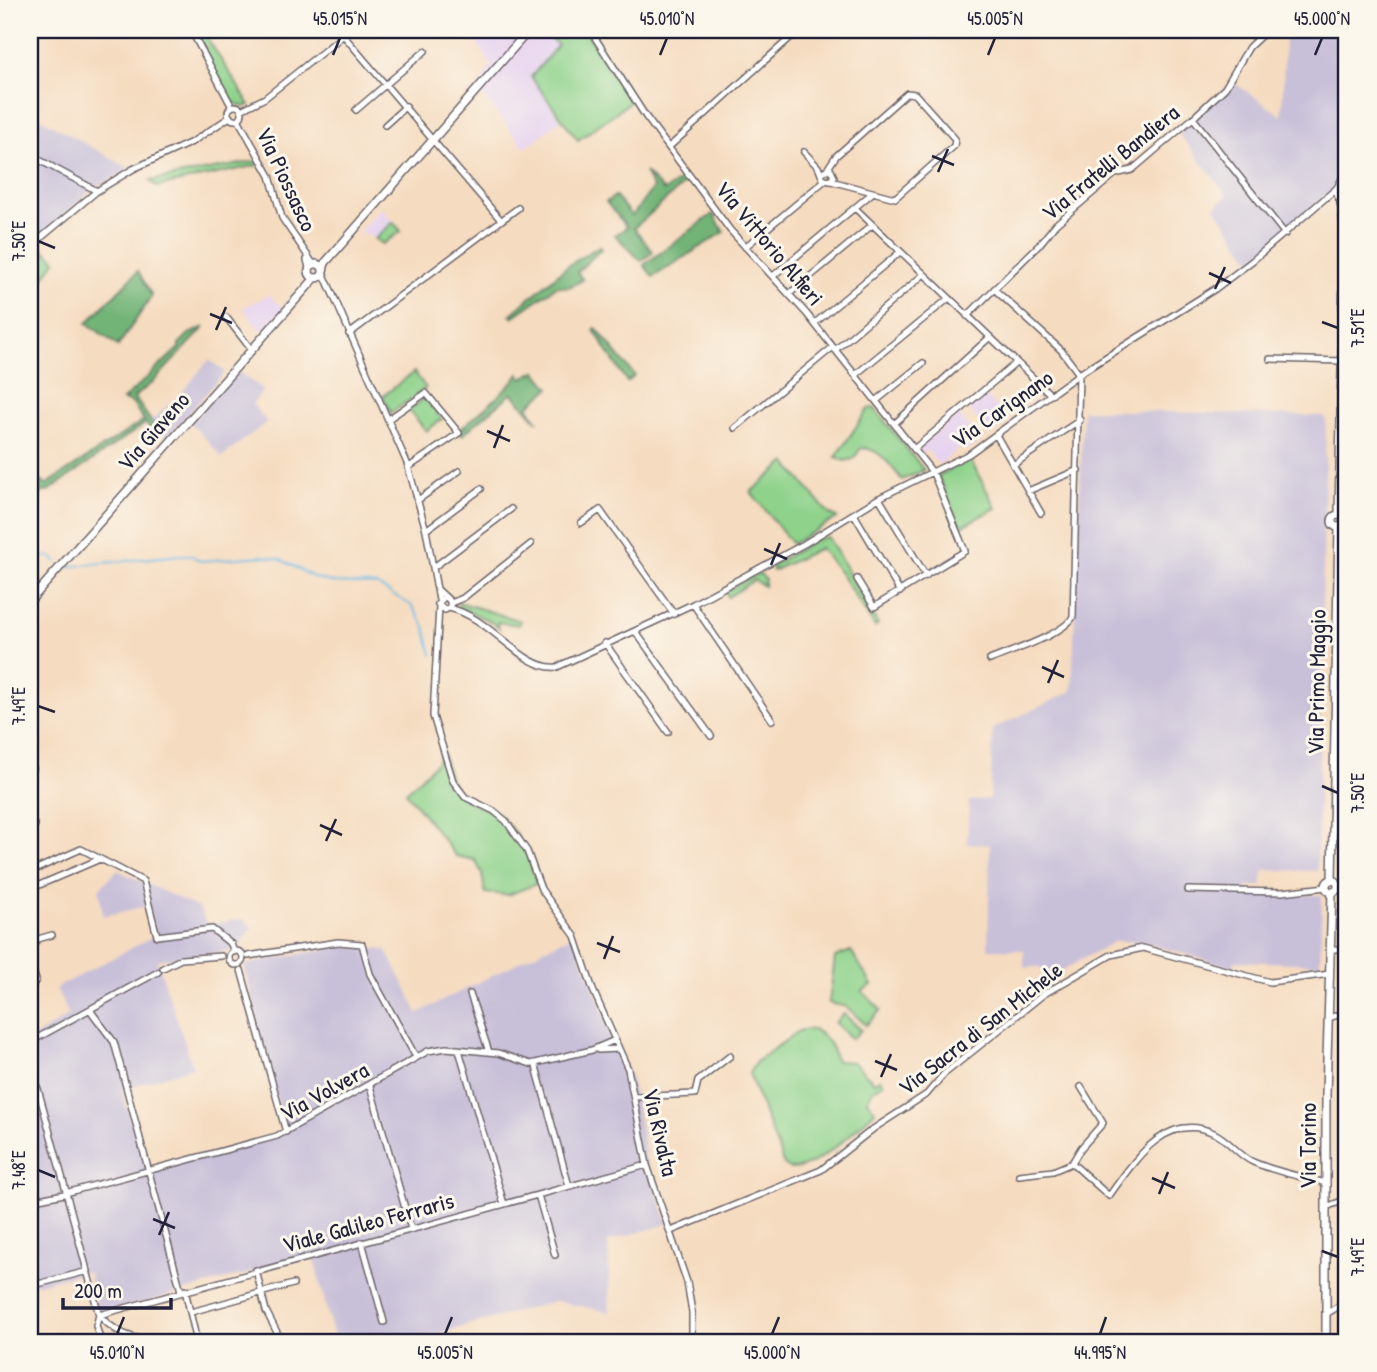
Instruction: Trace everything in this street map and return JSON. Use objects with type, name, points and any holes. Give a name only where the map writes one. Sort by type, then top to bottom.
[{"type":"main road","name":"Via Giaveno","points":[[30,601],[529,30]]},
{"type":"main road","points":[[1342,361],[1346,217],[1342,191],[1346,170],[1347,104]]},
{"type":"main road","name":"Via Primo Maggio","points":[[1329,889],[1338,887],[1332,880],[1339,527],[1332,521],[1339,515],[1342,361]]},
{"type":"main road","points":[[1329,889],[1330,949]]},
{"type":"main road","name":"Via Torino","points":[[1326,1342],[1330,949]]},
{"type":"street","name":"Via Piossasco","points":[[191,30],[232,107],[241,110],[238,119]]},
{"type":"street","points":[[241,110],[265,98],[350,30]]},
{"type":"street","name":"Via Vittorio Alfieri","points":[[590,30],[669,147],[745,247],[815,323],[933,473],[965,551],[926,576]]},
{"type":"street","points":[[669,147],[799,30]]},
{"type":"street","name":"Via Fratelli Bandiera","points":[[967,316],[1039,245],[1056,223],[1115,174],[1132,170],[1194,118],[1225,88],[1249,47],[1267,30]]},
{"type":"street","points":[[344,36],[434,138],[500,219]]},
{"type":"street","points":[[356,110],[425,51]]},
{"type":"street","points":[[745,247],[826,173],[907,93],[915,94],[955,139],[954,146],[895,198],[842,186],[826,173],[804,152]]},
{"type":"street","points":[[385,125],[406,106]]},
{"type":"street","name":"Via Piossasco","points":[[232,107],[228,112],[230,117],[238,119],[270,176],[282,218],[317,271]]},
{"type":"street","points":[[30,253],[42,237],[97,191],[133,169],[192,142],[230,117]]},
{"type":"street","points":[[1194,118],[1285,234]]},
{"type":"street","points":[[30,155],[97,191]]},
{"type":"street","name":"Via Carignano","points":[[446,603],[484,623],[529,661],[547,668],[557,667],[674,614],[879,498],[969,454],[1079,374],[1215,289],[1329,196],[1342,191]]},
{"type":"street","points":[[773,276],[871,194]]},
{"type":"street","points":[[349,334],[518,208]]},
{"type":"street","points":[[855,208],[899,253],[1051,395]]},
{"type":"street","points":[[789,294],[871,226]]},
{"type":"street","points":[[815,323],[899,253]]},
{"type":"street","points":[[317,271],[326,282],[390,418],[409,467],[438,590],[446,603],[463,598],[531,544]]},
{"type":"street","points":[[735,428],[923,275]]},
{"type":"street","points":[[990,660],[1071,621],[1080,420],[1079,374],[1060,350],[994,289]]},
{"type":"street","points":[[855,375],[948,299]]},
{"type":"street","points":[[226,317],[251,349]]},
{"type":"street","points":[[894,424],[989,338]]},
{"type":"street","points":[[1270,359],[1342,361]]},
{"type":"street","points":[[876,401],[923,363]]},
{"type":"street","points":[[914,449],[1016,363]]},
{"type":"street","points":[[390,418],[426,393],[459,433],[409,467]]},
{"type":"street","points":[[1013,465],[1080,420]]},
{"type":"street","points":[[996,435],[1041,513]]},
{"type":"street","points":[[1028,491],[1078,470]]},
{"type":"street","points":[[418,500],[459,471]]},
{"type":"street","points":[[426,530],[481,489]]},
{"type":"street","points":[[857,579],[874,607],[926,576],[879,498]]},
{"type":"street","points":[[434,567],[511,509]]},
{"type":"street","points":[[581,523],[600,510],[674,614]]},
{"type":"street","points":[[854,514],[900,592]]},
{"type":"street","name":"Via Rivalta","points":[[446,603],[438,616],[433,716],[453,781],[465,797],[494,811],[506,821],[527,851],[541,889],[576,936],[593,990],[628,1069],[647,1165],[671,1231],[692,1305],[692,1342]]},
{"type":"street","points":[[693,604],[772,720]]},
{"type":"street","points":[[635,631],[711,736]]},
{"type":"street","points":[[605,643],[668,732]]},
{"type":"street","points":[[30,872],[78,849],[143,881],[157,936],[212,929],[231,944],[232,955]]},
{"type":"street","points":[[30,889],[100,859]]},
{"type":"street","points":[[1188,890],[1282,892],[1329,889]]},
{"type":"street","points":[[30,950],[38,939],[52,935]]},
{"type":"street","points":[[30,1042],[181,959],[232,955],[242,960],[338,943],[362,944],[370,974],[416,1057]]},
{"type":"street","name":"Via Sacra di San Michele","points":[[671,1231],[821,1170],[873,1129],[927,1094],[943,1075],[1044,994],[1111,955],[1143,948],[1270,982],[1330,974]]},
{"type":"street","points":[[1330,949],[1347,949]]},
{"type":"street","points":[[232,955],[242,960]]},
{"type":"street","points":[[242,960],[241,970],[286,1132]]},
{"type":"street","points":[[30,962],[36,980],[30,989]]},
{"type":"street","points":[[470,995],[489,1052]]},
{"type":"street","points":[[90,1010],[114,1042],[148,1171],[191,1312],[195,1342],[129,1338],[99,1315]]},
{"type":"street","points":[[1329,1018],[1347,1012]]},
{"type":"street","name":"Via Volvera","points":[[30,1181],[39,1199],[286,1132],[370,1086],[416,1057],[433,1050],[489,1052],[535,1063],[592,1050],[615,1040]]},
{"type":"street","name":"Via Volvera","points":[[592,1050],[619,1049]]},
{"type":"street","points":[[459,1050],[503,1204]]},
{"type":"street","points":[[634,1097],[695,1094],[698,1081],[730,1056]]},
{"type":"street","points":[[535,1063],[569,1186]]},
{"type":"street","points":[[30,1070],[38,1089],[88,1271],[99,1315],[96,1326],[101,1342]]},
{"type":"street","points":[[370,1086],[411,1229]]},
{"type":"street","points":[[1019,1175],[1052,1171],[1072,1163],[1080,1148],[1103,1123],[1081,1087]]},
{"type":"street","points":[[30,1097],[38,1089]]},
{"type":"street","points":[[1072,1163],[1109,1196],[1146,1146],[1172,1131],[1200,1129],[1220,1137],[1251,1161],[1326,1183]]},
{"type":"street","name":"Viale Galileo Ferraris","points":[[99,1315],[647,1165]]},
{"type":"street","points":[[538,1195],[555,1255]]},
{"type":"street","points":[[1326,1207],[1347,1199]]},
{"type":"street","points":[[362,1242],[384,1322]]},
{"type":"street","points":[[256,1270],[266,1311],[282,1342]]},
{"type":"street","points":[[30,1292],[38,1283],[88,1271]]},
{"type":"street","points":[[191,1312],[293,1284]]},
{"type":"street","points":[[1326,1314],[1347,1301]]},
{"type":"shaded area","points":[[470,30],[552,30],[549,39],[557,45],[530,77],[561,120],[525,148],[477,89],[491,66]]},
{"type":"shaded area","points":[[1285,30],[1347,30],[1345,169],[1329,196],[1252,261],[1215,207],[1227,195],[1178,132],[1233,82],[1282,116]]},
{"type":"shaded area","points":[[30,112],[130,169],[91,190],[30,245]]},
{"type":"shaded area","points":[[381,208],[393,222],[375,239],[360,231]]},
{"type":"shaded area","points":[[269,295],[283,308],[261,332],[243,308]]},
{"type":"shaded area","points":[[209,360],[225,372],[167,438],[151,421],[179,396]]},
{"type":"shaded area","points":[[237,371],[264,390],[252,404],[267,422],[222,457],[191,423]]},
{"type":"shaded area","points":[[983,393],[1009,421],[991,435],[967,408]]},
{"type":"shaded area","points":[[1083,410],[1324,416],[1326,420],[1317,871],[1263,870],[1262,886],[1247,886],[1247,894],[1322,895],[1320,964],[1235,961],[1234,968],[1142,942],[1115,941],[1056,974],[1043,973],[1041,967],[1024,967],[1024,950],[988,949],[990,845],[967,844],[969,801],[990,799],[993,729],[1072,691]]},
{"type":"shaded area","points":[[958,415],[982,440],[969,450],[960,447],[939,465],[927,450],[923,454],[918,448]]},
{"type":"shaded area","points":[[1347,721],[1347,933],[1343,933]]},
{"type":"shaded area","points":[[117,870],[199,908],[208,925],[242,919],[252,927],[236,950],[157,960],[193,1067],[121,1090],[148,1171],[285,1132],[244,965],[341,946],[387,950],[418,1013],[572,935],[632,1082],[647,1165],[668,1224],[608,1241],[610,1312],[556,1301],[407,1342],[335,1342],[313,1255],[99,1315],[88,1271],[38,1284],[30,1281],[30,1040],[69,1015],[56,988],[156,935],[147,906],[103,916],[99,889]]},
{"type":"green space","points":[[192,30],[202,30],[250,105],[244,107],[232,102]]},
{"type":"green space","points":[[557,30],[585,31],[630,102],[578,140],[531,77],[558,45],[550,38]]},
{"type":"green space","points":[[256,161],[258,165],[157,187],[150,181]]},
{"type":"green space","points":[[645,172],[664,191],[684,178],[684,184],[634,228],[653,252],[641,261],[615,235],[627,227],[606,202],[615,196],[632,216],[653,188]]},
{"type":"green space","points":[[713,214],[724,232],[653,277],[644,265]]},
{"type":"green space","points":[[393,222],[401,231],[383,244],[375,239]]},
{"type":"green space","points":[[40,246],[56,260],[36,289],[30,284],[30,260]]},
{"type":"green space","points":[[599,246],[601,249],[577,272],[583,280],[569,287],[557,286],[513,317],[510,315],[566,267]]},
{"type":"green space","points":[[138,271],[152,296],[118,346],[87,323]]},
{"type":"green space","points":[[205,327],[153,382],[134,397],[155,427],[151,431],[146,423],[47,492],[44,491],[30,505],[30,472],[46,485],[144,420],[132,403],[123,400],[179,348],[179,344],[189,334]]},
{"type":"green space","points":[[596,328],[635,376],[627,382],[594,330]]},
{"type":"green space","points":[[536,371],[550,388],[528,406],[538,422],[512,393],[462,435],[459,431],[498,397],[519,374],[522,378]]},
{"type":"green space","points":[[414,372],[426,388],[391,413],[383,396]]},
{"type":"green space","points":[[425,398],[442,419],[426,431],[409,410]]},
{"type":"green space","points":[[874,408],[924,470],[902,480],[874,451],[861,448],[853,459],[845,461],[836,457],[868,409]]},
{"type":"green space","points":[[970,459],[996,508],[960,527],[938,476]]},
{"type":"green space","points":[[786,462],[829,514],[837,518],[792,544],[751,492]]},
{"type":"green space","points":[[828,537],[878,624],[875,627],[840,573],[820,548],[773,571],[771,566],[817,539]]},
{"type":"green space","points":[[759,573],[765,579],[764,586],[754,580],[728,597],[725,591]]},
{"type":"green space","points":[[459,602],[521,621],[519,625],[497,622],[499,628],[490,621],[458,607]]},
{"type":"green space","points":[[442,751],[448,775],[457,792],[469,802],[496,814],[517,836],[531,865],[536,884],[508,895],[485,893],[482,873],[475,860],[456,856],[406,792],[436,763]]},
{"type":"green space","points":[[851,951],[872,985],[862,991],[881,1010],[866,1025],[847,1007],[829,1003],[835,957]]},
{"type":"green space","points":[[844,1014],[861,1030],[852,1039],[835,1023]]},
{"type":"green space","points":[[807,1029],[819,1033],[827,1040],[836,1061],[853,1062],[874,1082],[880,1079],[883,1083],[872,1091],[867,1100],[875,1111],[857,1128],[823,1156],[800,1168],[789,1169],[784,1165],[749,1073],[756,1062],[799,1031]]},
{"type":"waterway","points":[[65,567],[180,555],[191,555],[200,561],[263,556],[280,559],[315,578],[335,583],[376,585],[411,605],[425,626],[432,655]]},
{"type":"waterway","points":[[30,560],[49,556],[57,562]]}]
